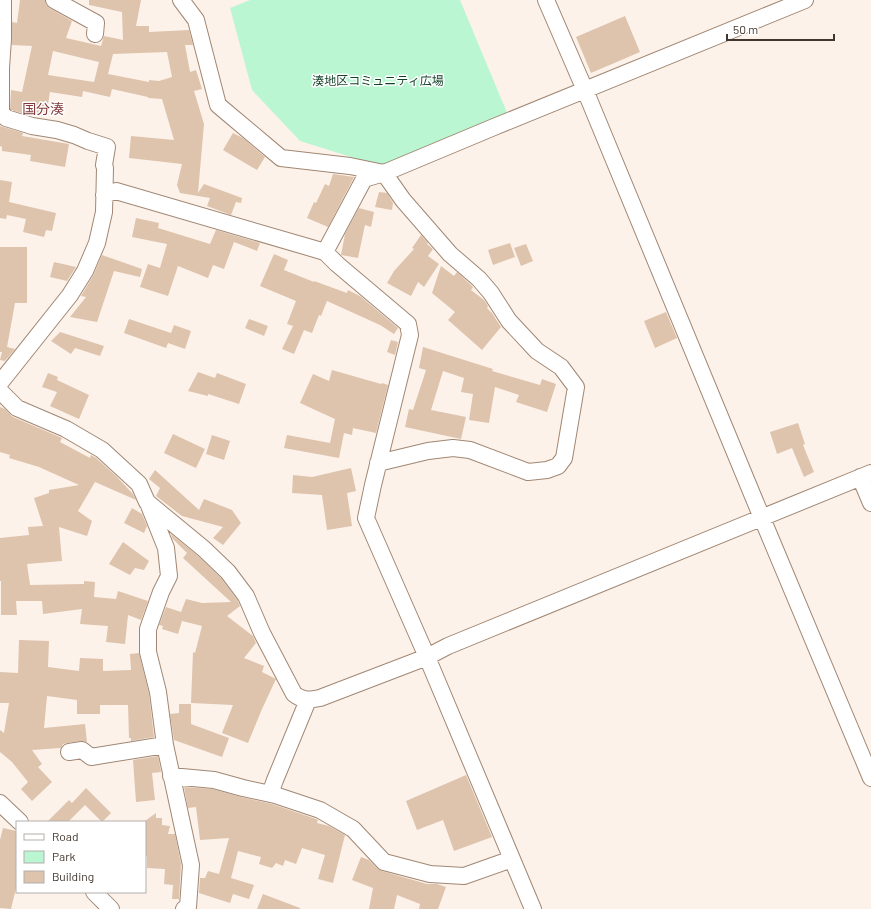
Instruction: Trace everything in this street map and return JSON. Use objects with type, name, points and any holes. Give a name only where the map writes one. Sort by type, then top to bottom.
[{"type":"street","points":[[0,383],[70,295],[85,271],[97,243],[104,212],[104,165],[107,147],[74,135],[21,123],[2,116],[0,86],[3,39],[3,0]]},
{"type":"street","points":[[54,0],[96,23],[95,34]]},
{"type":"street","points":[[181,0],[196,20],[218,105],[281,158],[350,166],[384,173],[403,200],[450,254],[479,279],[491,293],[509,321],[537,351],[561,367],[576,388],[564,458],[558,466],[547,470],[528,472],[470,450],[454,448],[428,451],[378,463]]},
{"type":"street","points":[[546,0],[585,90],[871,778]]},
{"type":"street","points":[[324,252],[364,179],[384,173],[494,126],[805,0]]},
{"type":"street","points":[[104,195],[116,191],[324,252],[408,324],[410,335],[366,518],[427,657],[533,909]]},
{"type":"street","points":[[0,391],[17,408],[66,429],[102,450],[139,484],[166,548],[169,576],[160,592],[148,629],[148,652],[158,692],[171,776],[191,865],[188,907],[184,909]]},
{"type":"street","points":[[147,502],[204,549],[228,572],[246,596],[262,633],[294,694],[299,698],[308,700],[320,698],[427,657],[448,646],[865,475],[871,503]]},
{"type":"street","points":[[275,796],[271,791],[308,700]]},
{"type":"street","points":[[69,752],[82,750],[91,757],[165,745]]},
{"type":"street","points":[[171,776],[214,780],[275,796],[320,810],[353,829],[384,862],[430,874],[464,876],[512,859]]},
{"type":"street","points":[[0,804],[19,821]]},
{"type":"street","points":[[95,893],[111,909]]},
{"type":"green space","name":"湊地区コミュニティ広場","points":[[250,0],[460,0],[508,115],[383,167],[300,141],[252,90],[230,8]]},
{"type":"building","points":[[20,0],[45,0],[46,5],[49,8],[72,21],[66,38],[101,46],[104,36],[123,40],[122,12],[89,5],[89,0],[141,0],[136,26],[149,26],[149,32],[189,30],[193,45],[185,45],[190,72],[196,70],[202,89],[194,91],[204,124],[198,193],[204,184],[242,198],[241,203],[236,202],[231,215],[207,206],[210,198],[180,193],[177,185],[182,164],[129,158],[131,136],[174,140],[162,99],[148,98],[112,89],[110,97],[83,91],[82,97],[50,92],[46,116],[25,114],[11,110],[11,90],[22,92],[32,46],[12,45],[12,22],[17,23]],"holes":[[[53,51],[99,62],[94,82],[48,75]],[[167,52],[172,77],[159,81],[149,80],[149,82],[108,74],[113,54]]]},
{"type":"building","points":[[625,16],[640,52],[591,73],[576,37]]},
{"type":"building","points":[[0,126],[23,133],[22,136],[69,144],[65,167],[30,161],[31,155],[2,151],[2,147],[0,146]]},
{"type":"building","points":[[233,133],[243,138],[265,157],[257,170],[223,150]]},
{"type":"building","points":[[333,174],[354,177],[328,227],[307,218],[314,202],[316,203],[325,184],[329,186]]},
{"type":"building","points":[[0,180],[12,182],[9,202],[56,213],[52,231],[46,230],[44,237],[23,232],[26,219],[7,215],[6,219],[0,218]]},
{"type":"building","points":[[379,192],[387,193],[393,203],[392,210],[375,207]]},
{"type":"building","points":[[359,208],[374,212],[371,227],[365,225],[358,258],[341,255],[345,234]]},
{"type":"building","points":[[136,218],[159,223],[158,228],[210,244],[216,230],[260,243],[257,251],[234,242],[224,269],[213,265],[208,278],[178,266],[168,296],[140,287],[148,264],[160,268],[167,244],[132,237]]},
{"type":"building","points":[[421,235],[428,243],[427,244],[433,249],[428,256],[439,264],[424,287],[418,282],[411,296],[387,283],[394,271],[414,249],[412,248]]},
{"type":"building","points":[[510,243],[515,257],[493,265],[488,250]]},
{"type":"building","points":[[526,244],[533,261],[521,266],[514,248]]},
{"type":"building","points":[[0,247],[27,247],[27,303],[15,303],[7,347],[15,349],[5,361],[0,360],[2,352],[0,352]]},
{"type":"building","points":[[274,254],[288,260],[284,270],[347,293],[348,290],[360,296],[398,328],[394,334],[380,325],[327,301],[321,316],[319,315],[312,333],[304,330],[294,354],[282,349],[293,326],[287,324],[296,301],[260,286]]},
{"type":"building","points":[[102,255],[142,269],[140,277],[114,271],[97,322],[70,317],[86,297],[81,296],[93,276]]},
{"type":"building","points":[[54,262],[76,267],[67,281],[50,277]]},
{"type":"building","points":[[441,266],[454,276],[457,272],[473,287],[471,290],[484,300],[488,306],[487,308],[501,327],[482,350],[448,320],[455,312],[432,293]]},
{"type":"building","points":[[666,312],[677,338],[655,348],[644,321]]},
{"type":"building","points":[[129,319],[171,333],[174,325],[191,331],[185,349],[168,343],[166,348],[124,333]]},
{"type":"building","points":[[249,319],[268,326],[264,336],[245,328]]},
{"type":"building","points":[[60,332],[104,346],[100,356],[75,348],[71,354],[51,341]]},
{"type":"building","points":[[391,340],[398,342],[395,355],[387,352]]},
{"type":"building","points":[[423,347],[493,369],[492,371],[540,385],[542,379],[556,384],[547,412],[516,402],[519,395],[495,387],[489,423],[469,420],[473,394],[461,392],[464,378],[443,371],[431,410],[466,417],[461,439],[405,427],[409,409],[413,410],[426,370],[419,368]]},
{"type":"building","points":[[332,370],[388,385],[376,433],[353,428],[352,435],[344,433],[339,458],[284,448],[287,435],[330,443],[335,419],[300,403],[313,374],[329,381]]},
{"type":"building","points":[[198,372],[215,378],[217,373],[246,384],[239,404],[208,394],[208,396],[188,391]]},
{"type":"building","points":[[48,373],[58,377],[57,380],[89,395],[79,419],[50,406],[57,392],[42,387]]},
{"type":"building","points":[[0,407],[5,409],[13,417],[62,438],[60,442],[90,458],[91,455],[96,458],[133,494],[136,500],[95,482],[78,511],[92,521],[87,536],[59,527],[62,561],[27,564],[30,585],[84,584],[84,581],[95,582],[94,597],[116,599],[118,591],[148,601],[141,620],[128,615],[125,644],[106,642],[108,626],[80,624],[82,609],[43,614],[42,601],[16,601],[17,615],[1,615],[0,538],[29,535],[28,527],[43,526],[34,498],[49,493],[49,490],[79,485],[39,467],[9,458],[10,455],[0,452]]},
{"type":"building","points":[[798,423],[805,444],[803,445],[814,472],[804,477],[792,448],[777,454],[770,432]]},
{"type":"building","points":[[173,434],[205,449],[196,468],[164,453]]},
{"type":"building","points":[[212,435],[230,441],[224,460],[206,454]]},
{"type":"building","points":[[351,468],[356,491],[347,493],[352,526],[327,530],[322,495],[292,493],[293,475],[312,477]]},
{"type":"building","points":[[155,470],[199,510],[204,499],[232,510],[241,523],[223,545],[213,538],[223,527],[182,516],[156,496],[160,488],[149,479]]},
{"type":"building","points":[[132,508],[142,514],[147,526],[144,533],[124,523]]},
{"type":"building","points":[[171,534],[198,556],[221,578],[238,601],[240,606],[227,616],[253,636],[256,643],[244,658],[264,666],[262,672],[276,679],[248,743],[222,733],[233,705],[191,703],[193,652],[195,653],[202,626],[182,621],[178,634],[162,629],[163,626],[159,625],[166,607],[181,612],[186,599],[202,603],[231,602],[183,558],[187,553],[172,538]]},
{"type":"building","points":[[123,542],[149,561],[144,570],[135,568],[130,575],[109,564]]},
{"type":"building","points":[[19,640],[49,641],[48,667],[79,671],[80,658],[103,659],[103,671],[131,670],[130,654],[139,653],[149,694],[154,737],[131,741],[131,738],[129,738],[128,705],[100,705],[100,714],[77,714],[77,700],[47,696],[44,728],[85,724],[87,742],[81,741],[67,743],[63,744],[61,748],[32,750],[42,764],[38,767],[52,782],[32,801],[21,789],[28,782],[12,762],[0,752],[0,730],[4,733],[9,703],[0,703],[0,672],[18,673]]},
{"type":"building","points":[[179,704],[191,704],[191,724],[229,738],[222,757],[174,740],[170,714],[179,713]]},
{"type":"building","points":[[158,756],[161,772],[152,773],[155,800],[136,802],[133,760]]},
{"type":"building","points":[[466,775],[492,837],[454,851],[443,820],[417,830],[406,801]]},
{"type":"building","points":[[184,787],[212,789],[272,804],[316,819],[318,820],[317,823],[329,826],[345,835],[333,883],[318,879],[325,855],[302,848],[296,864],[285,860],[283,866],[276,863],[272,868],[259,864],[261,857],[238,851],[231,878],[254,885],[249,899],[233,894],[230,903],[199,893],[200,878],[205,878],[208,871],[219,874],[229,838],[200,840],[196,807],[188,808]]},
{"type":"building","points":[[86,788],[111,813],[103,821],[101,821],[85,805],[69,821],[48,821],[69,800],[72,803]]},
{"type":"building","points":[[156,813],[156,818],[162,818],[162,825],[170,826],[168,834],[175,834],[181,864],[179,899],[172,899],[173,885],[164,884],[165,869],[147,868],[145,821]]},
{"type":"building","points":[[3,828],[16,831],[16,888],[11,909],[0,908],[0,840]]},
{"type":"building","points":[[361,857],[369,860],[382,871],[427,884],[437,884],[446,887],[438,909],[419,909],[420,904],[397,895],[394,909],[369,909],[373,888],[352,880]]},
{"type":"building","points":[[263,894],[300,908],[300,909],[257,909]]},
{"type":"district","name":"国分湊","points":[[43,109]]}]
